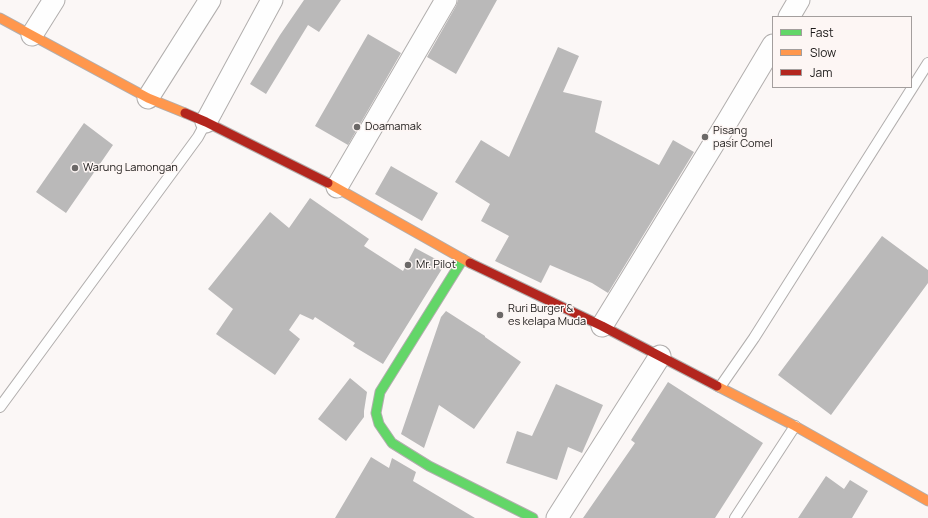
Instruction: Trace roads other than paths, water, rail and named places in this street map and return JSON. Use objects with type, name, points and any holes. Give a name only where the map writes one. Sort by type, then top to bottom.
[{"type":"main road","points":[[0,18],[148,98],[206,122],[337,187],[463,258],[602,326],[795,426],[928,501]]},
{"type":"main road","points":[[463,258],[380,392],[376,413],[379,424],[392,443],[429,466],[533,518]]},
{"type":"street","points":[[32,35],[54,0]]},
{"type":"street","points":[[148,98],[210,0]]},
{"type":"street","points":[[206,122],[272,0]]},
{"type":"street","points":[[337,187],[446,0]]},
{"type":"street","points":[[790,16],[799,0]]},
{"type":"street","points":[[602,326],[772,47]]},
{"type":"street","points":[[556,518],[660,356]]},
{"type":"lane","points":[[720,387],[754,338],[928,63]]},
{"type":"lane","points":[[0,407],[198,138],[206,122]]},
{"type":"lane","points":[[735,518],[795,426]]},
{"type":"place","name":"Doamamak","points":[[357,127]]},
{"type":"place","name":"Pisang pasir Comel","points":[[705,137]]},
{"type":"place","name":"Warung Lamongan","points":[[75,168]]},
{"type":"place","name":"Mr. Pilot","points":[[408,265]]},
{"type":"place","name":"Ruri Burger & es kelapa Muda","points":[[500,315]]}]
